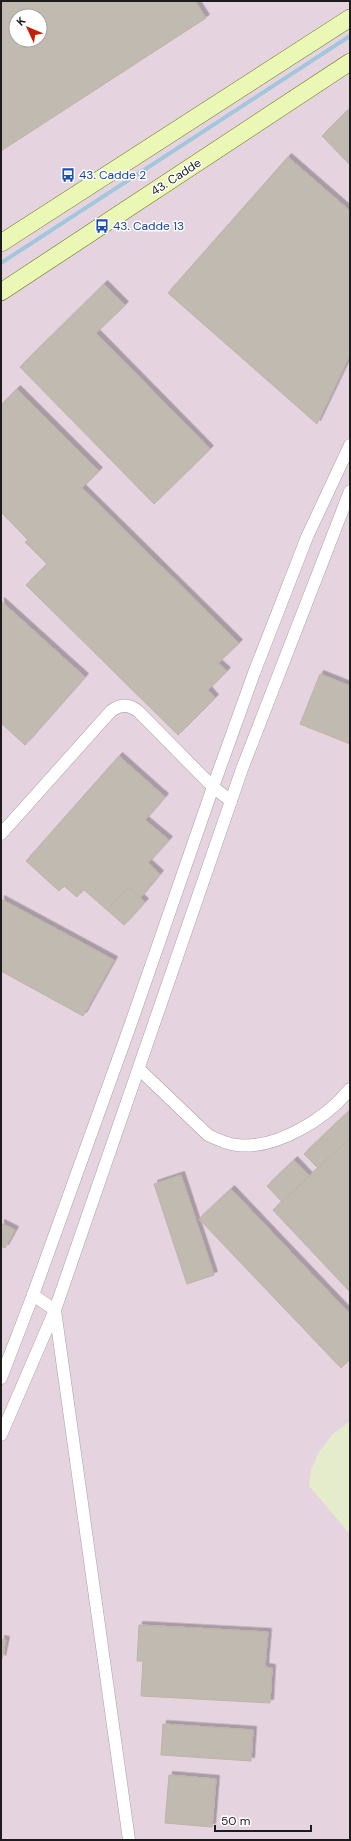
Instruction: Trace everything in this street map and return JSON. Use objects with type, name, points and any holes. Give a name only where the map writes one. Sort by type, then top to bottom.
[{"type":"main road","points":[[1,243],[350,18]]},
{"type":"main road","name":"43. Cadde","points":[[1,292],[350,62]]},
{"type":"street","points":[[1,1378],[33,1295],[130,1026],[213,787],[307,536],[350,445]]},
{"type":"street","points":[[1,1435],[55,1310],[231,801],[350,491]]},
{"type":"street","points":[[1,834],[111,711],[120,706],[130,706],[138,711],[213,787],[231,801]]},
{"type":"street","points":[[139,1069],[208,1135],[228,1143],[239,1145],[257,1144],[294,1132],[322,1116],[350,1089]]},
{"type":"street","points":[[33,1295],[55,1310],[129,1840]]},
{"type":"shaded area","points":[[1,1],[350,1],[350,1840],[1,1840]]},
{"type":"green space","points":[[350,1421],[350,1534],[309,1486],[311,1470],[319,1452],[332,1435]]},
{"type":"building","points":[[1,1],[195,1],[206,18],[1,151]]},
{"type":"building","points":[[350,108],[350,165],[322,136]]},
{"type":"building","points":[[288,157],[350,211],[350,355],[317,424],[168,293]]},
{"type":"building","points":[[104,284],[125,305],[96,333],[210,449],[154,504],[20,367]]},
{"type":"building","points":[[17,389],[99,471],[82,488],[239,643],[218,663],[227,671],[208,690],[215,698],[178,735],[26,585],[47,564],[25,542],[28,540],[1,512],[1,405]]},
{"type":"building","points":[[1,601],[85,677],[25,745],[1,723]]},
{"type":"building","points":[[320,674],[350,686],[350,744],[300,724]]},
{"type":"building","points":[[119,756],[165,797],[145,820],[169,840],[148,863],[160,874],[140,898],[128,887],[107,910],[83,889],[77,897],[64,886],[59,891],[26,861]]},
{"type":"building","points":[[128,887],[145,902],[124,925],[107,910]]},
{"type":"building","points":[[1,899],[114,960],[83,1016],[1,971]]},
{"type":"building","points":[[350,1110],[350,1138],[318,1168],[304,1154]]},
{"type":"building","points":[[350,1138],[350,1292],[273,1210]]},
{"type":"building","points":[[294,1160],[309,1176],[282,1202],[267,1186]]},
{"type":"building","points":[[181,1175],[214,1275],[187,1284],[154,1184]]},
{"type":"building","points":[[231,1189],[350,1314],[350,1359],[341,1368],[199,1219]]},
{"type":"building","points":[[1,1223],[15,1230],[5,1248],[1,1246]]},
{"type":"building","points":[[139,1625],[268,1632],[265,1667],[272,1668],[270,1703],[141,1696],[143,1661],[137,1661]]},
{"type":"building","points":[[1,1639],[6,1640],[2,1659],[1,1658]]},
{"type":"building","points":[[163,1724],[253,1730],[251,1761],[161,1755]]},
{"type":"building","points":[[169,1775],[216,1779],[212,1827],[165,1823]]},
{"type":"waterway","points":[[1,263],[350,36]]},
{"type":"place","name":"43. Cadde 2","points":[[68,175]]},
{"type":"place","name":"43. Cadde 13","points":[[102,226]]}]
